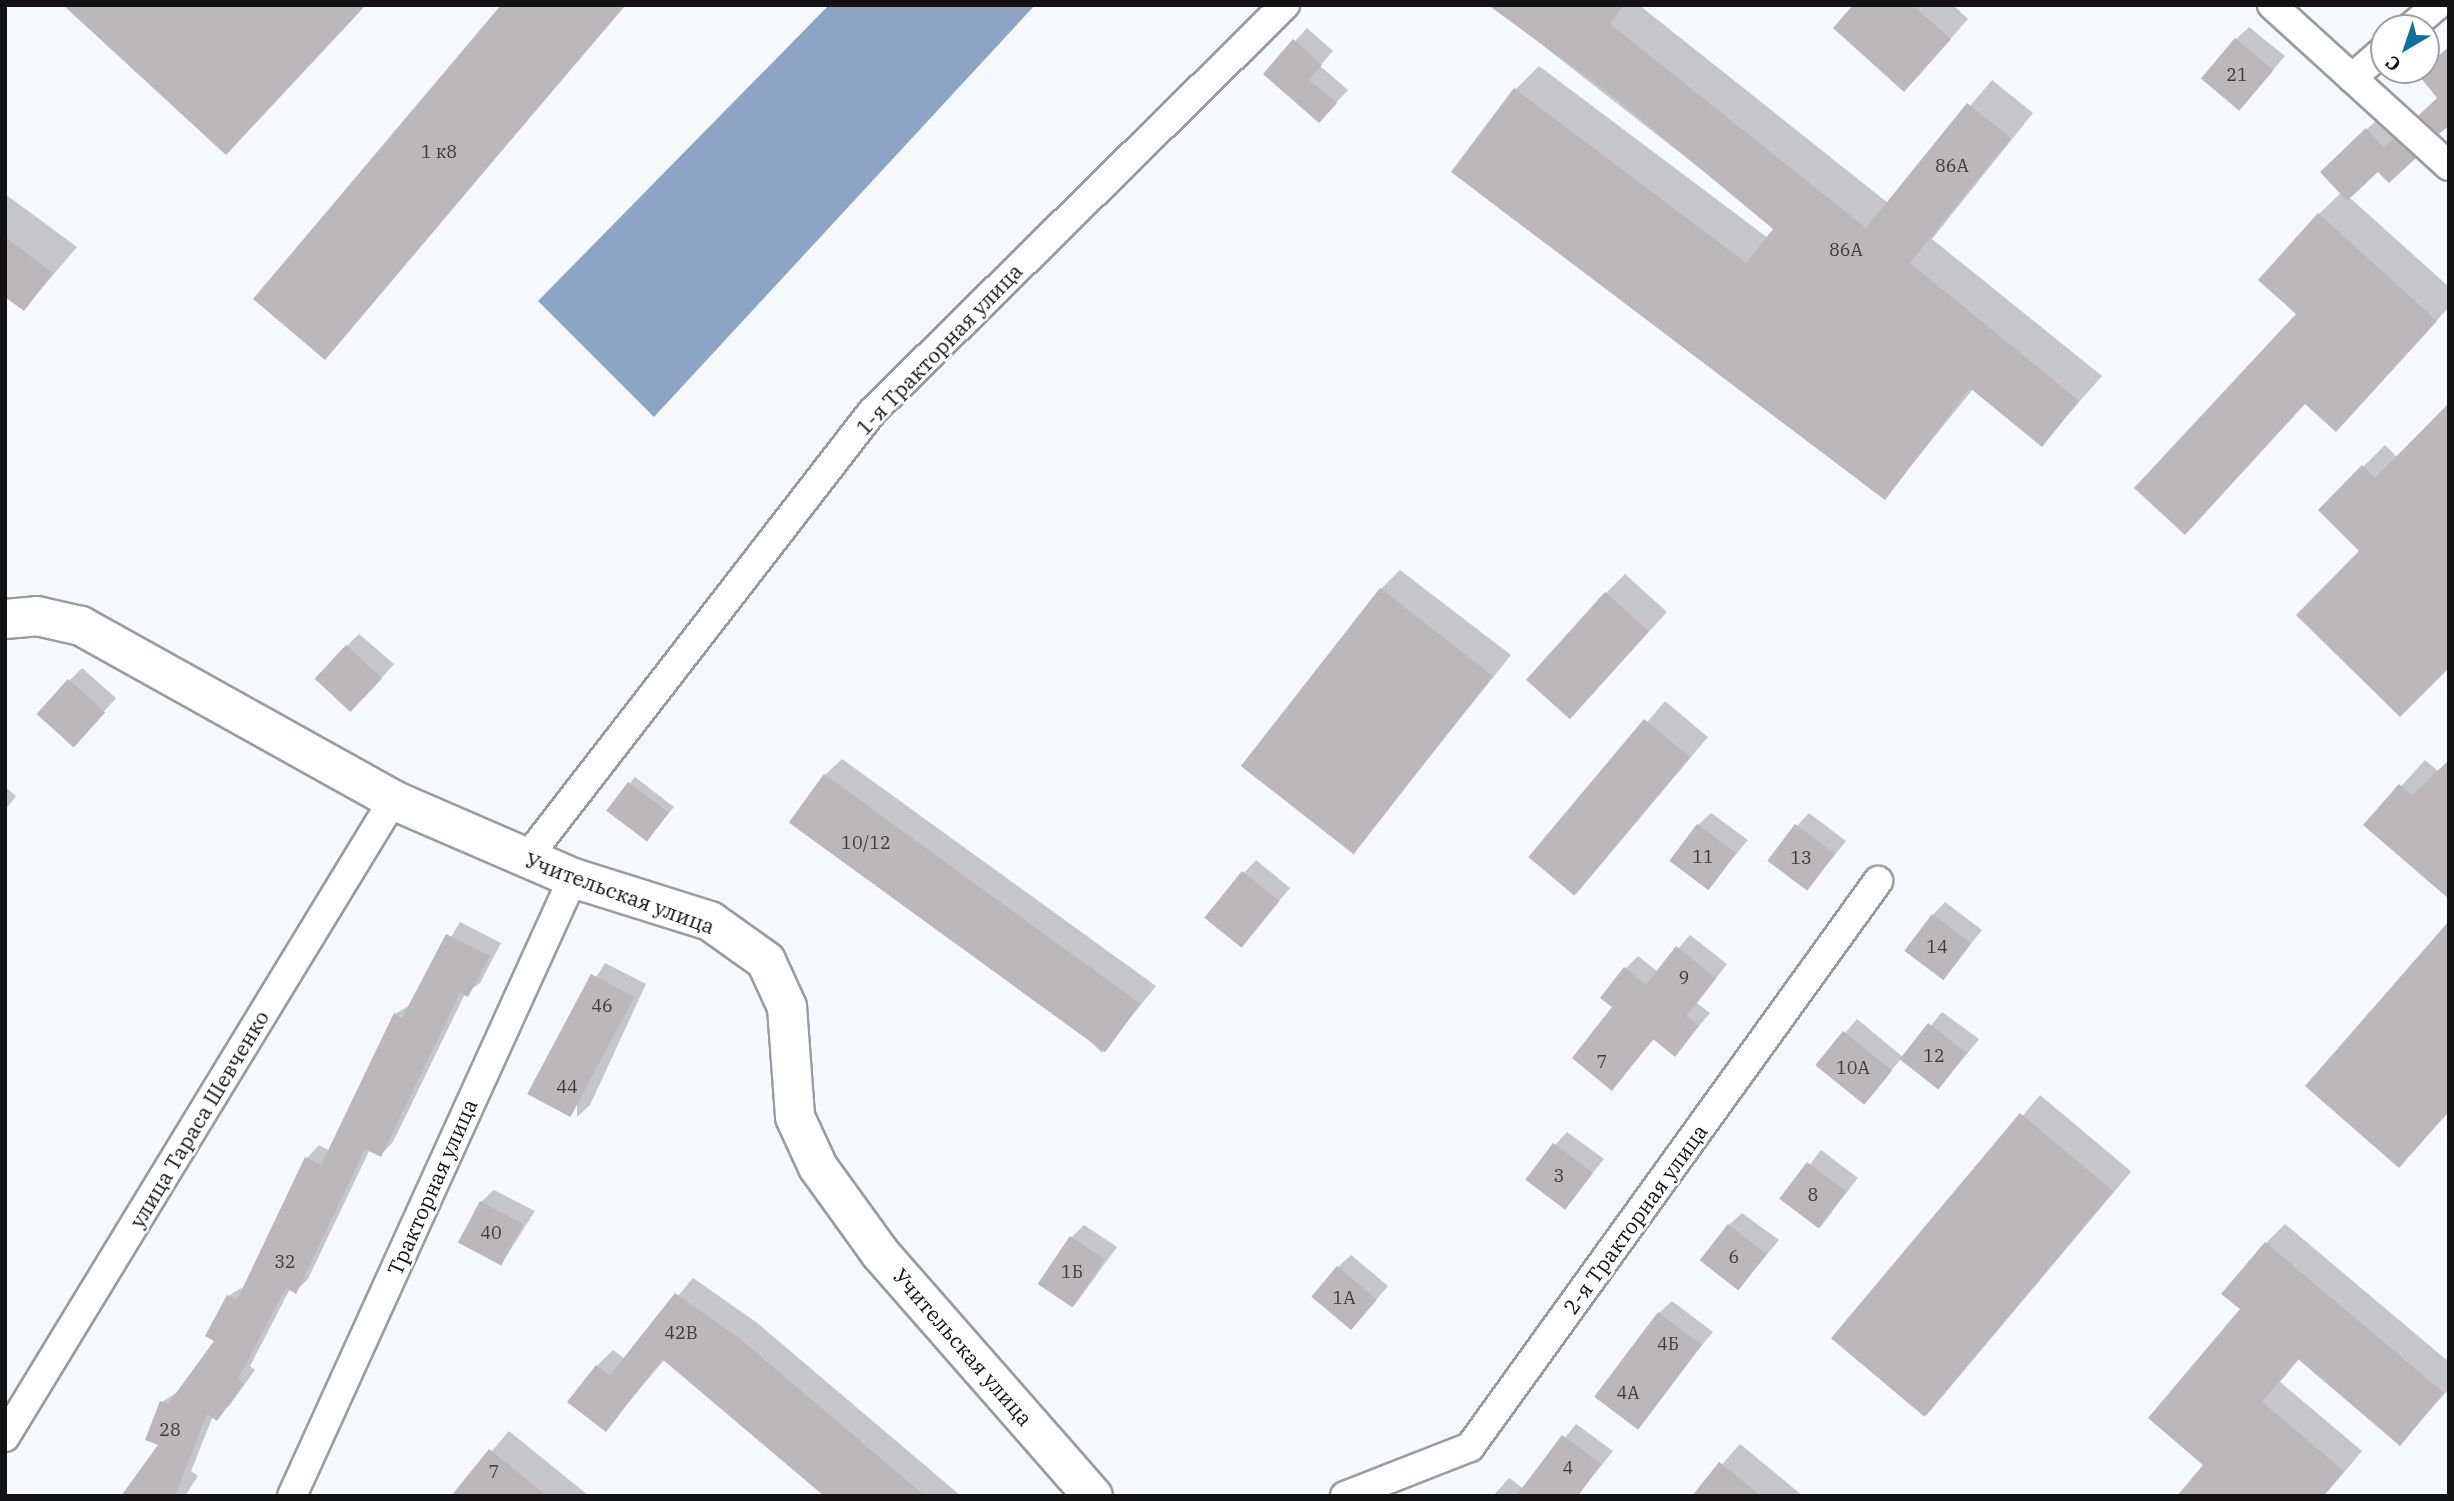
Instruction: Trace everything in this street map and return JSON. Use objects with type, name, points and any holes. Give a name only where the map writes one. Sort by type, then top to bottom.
[{"type":"street","name":"1-я Тракторная улица","points":[[526,859],[872,412],[1285,5]]},
{"type":"street","points":[[2272,5],[2449,166]]},
{"type":"street","points":[[2352,78],[2370,62]]},
{"type":"street","name":"Учительская улица","points":[[5,619],[37,616],[81,626],[393,800],[573,878],[710,921],[766,961],[787,1007],[795,1116],[818,1167],[880,1252],[1093,1496]]},
{"type":"street","name":"улица Тараса Шевченко","points":[[5,1437],[393,800]]},
{"type":"street","name":"Тракторная улица","points":[[292,1496],[573,878]]},
{"type":"street","name":"2-я Тракторная улица","points":[[1345,1496],[1469,1447],[1878,881]]},
{"type":"water","points":[[829,5],[1035,5],[654,417],[538,301]]},
{"type":"building","points":[[63,5],[366,5],[226,155]]},
{"type":"building","points":[[501,5],[625,5],[325,360],[253,299]]},
{"type":"building","points":[[1488,5],[1624,5],[1610,24],[1866,228],[1967,103],[2011,138],[1910,263],[2079,401],[2042,447],[1970,388],[1885,500],[1451,172],[1514,88],[1746,263],[1773,229],[1614,97]]},
{"type":"building","points":[[1853,5],[1912,5],[1951,39],[1904,92],[1833,28]]},
{"type":"building","points":[[2235,38],[2273,70],[2239,111],[2201,79]]},
{"type":"building","points":[[1293,39],[1322,65],[1309,80],[1337,103],[1319,123],[1263,74]]},
{"type":"building","points":[[2449,47],[2449,126],[2439,134],[2418,116],[2437,98],[2426,84],[2440,84],[2440,54]]},
{"type":"building","points":[[2366,128],[2384,148],[2394,138],[2416,158],[2389,183],[2378,172],[2347,201],[2320,172]]},
{"type":"building","points":[[2318,213],[2437,321],[2336,432],[2305,404],[2185,535],[2134,488],[2296,314],[2258,280]]},
{"type":"building","points":[[5,237],[53,273],[24,311],[5,297]]},
{"type":"building","points":[[2449,403],[2449,668],[2400,717],[2296,615],[2359,551],[2318,510],[2362,465],[2375,478]]},
{"type":"building","points":[[1380,588],[1493,676],[1354,854],[1241,766]]},
{"type":"building","points":[[1605,592],[1649,631],[1570,719],[1526,680]]},
{"type":"building","points":[[346,645],[382,678],[350,712],[315,679]]},
{"type":"building","points":[[68,679],[105,712],[74,747],[37,714]]},
{"type":"building","points":[[1644,719],[1690,758],[1574,895],[1528,857]]},
{"type":"building","points":[[2449,760],[2449,899],[2363,825],[2399,784],[2412,795]]},
{"type":"building","points":[[824,774],[1140,1004],[1105,1052],[789,823]]},
{"type":"building","points":[[628,782],[669,813],[647,841],[606,811]]},
{"type":"building","points":[[1697,824],[1736,853],[1708,890],[1669,861]]},
{"type":"building","points":[[1795,824],[1835,854],[1807,891],[1767,861]]},
{"type":"building","points":[[1242,871],[1279,901],[1242,948],[1204,918]]},
{"type":"building","points":[[1932,914],[1971,943],[1943,980],[1904,951]]},
{"type":"building","points":[[2449,921],[2449,1111],[2399,1168],[2305,1086]]},
{"type":"building","points":[[446,934],[490,956],[468,997],[460,993],[381,1157],[365,1149],[296,1294],[286,1288],[238,1379],[244,1384],[217,1421],[207,1414],[175,1496],[121,1496],[158,1445],[145,1440],[160,1401],[168,1404],[214,1341],[205,1336],[227,1295],[237,1300],[305,1157],[321,1165],[394,1013],[402,1018]]},
{"type":"building","points":[[1676,946],[1716,978],[1686,1016],[1699,1026],[1675,1057],[1653,1039],[1612,1091],[1572,1058],[1612,1007],[1600,998],[1624,967],[1646,985]]},
{"type":"building","points":[[591,974],[634,997],[570,1117],[527,1094]]},
{"type":"building","points":[[1928,1023],[1967,1053],[1938,1089],[1900,1059]]},
{"type":"building","points":[[1843,1031],[1892,1071],[1864,1105],[1815,1065]]},
{"type":"building","points":[[2020,1113],[2113,1191],[1924,1417],[1831,1338]]},
{"type":"building","points":[[1553,1143],[1593,1173],[1565,1210],[1525,1180]]},
{"type":"building","points":[[1807,1162],[1846,1191],[1818,1228],[1779,1199]]},
{"type":"building","points":[[480,1201],[523,1224],[501,1266],[458,1242]]},
{"type":"building","points":[[1728,1224],[1767,1254],[1738,1290],[1700,1260]]},
{"type":"building","points":[[1070,1236],[1105,1259],[1072,1308],[1038,1284]]},
{"type":"building","points":[[2265,1242],[2444,1393],[2400,1446],[2298,1359],[2262,1402],[2344,1471],[2323,1496],[2177,1496],[2203,1465],[2148,1418],[2240,1309],[2221,1294]]},
{"type":"building","points":[[1337,1266],[1377,1299],[1351,1330],[1311,1297]]},
{"type":"building","points":[[675,1293],[739,1338],[925,1496],[824,1496],[662,1359],[606,1432],[567,1402],[596,1365],[610,1375]]},
{"type":"building","points":[[1658,1312],[1702,1345],[1638,1430],[1594,1397]]},
{"type":"building","points":[[1562,1435],[1601,1464],[1578,1496],[1516,1496]]},
{"type":"building","points":[[489,1449],[547,1496],[451,1496]]},
{"type":"building","points":[[1719,1462],[1761,1496],[1692,1496]]}]
